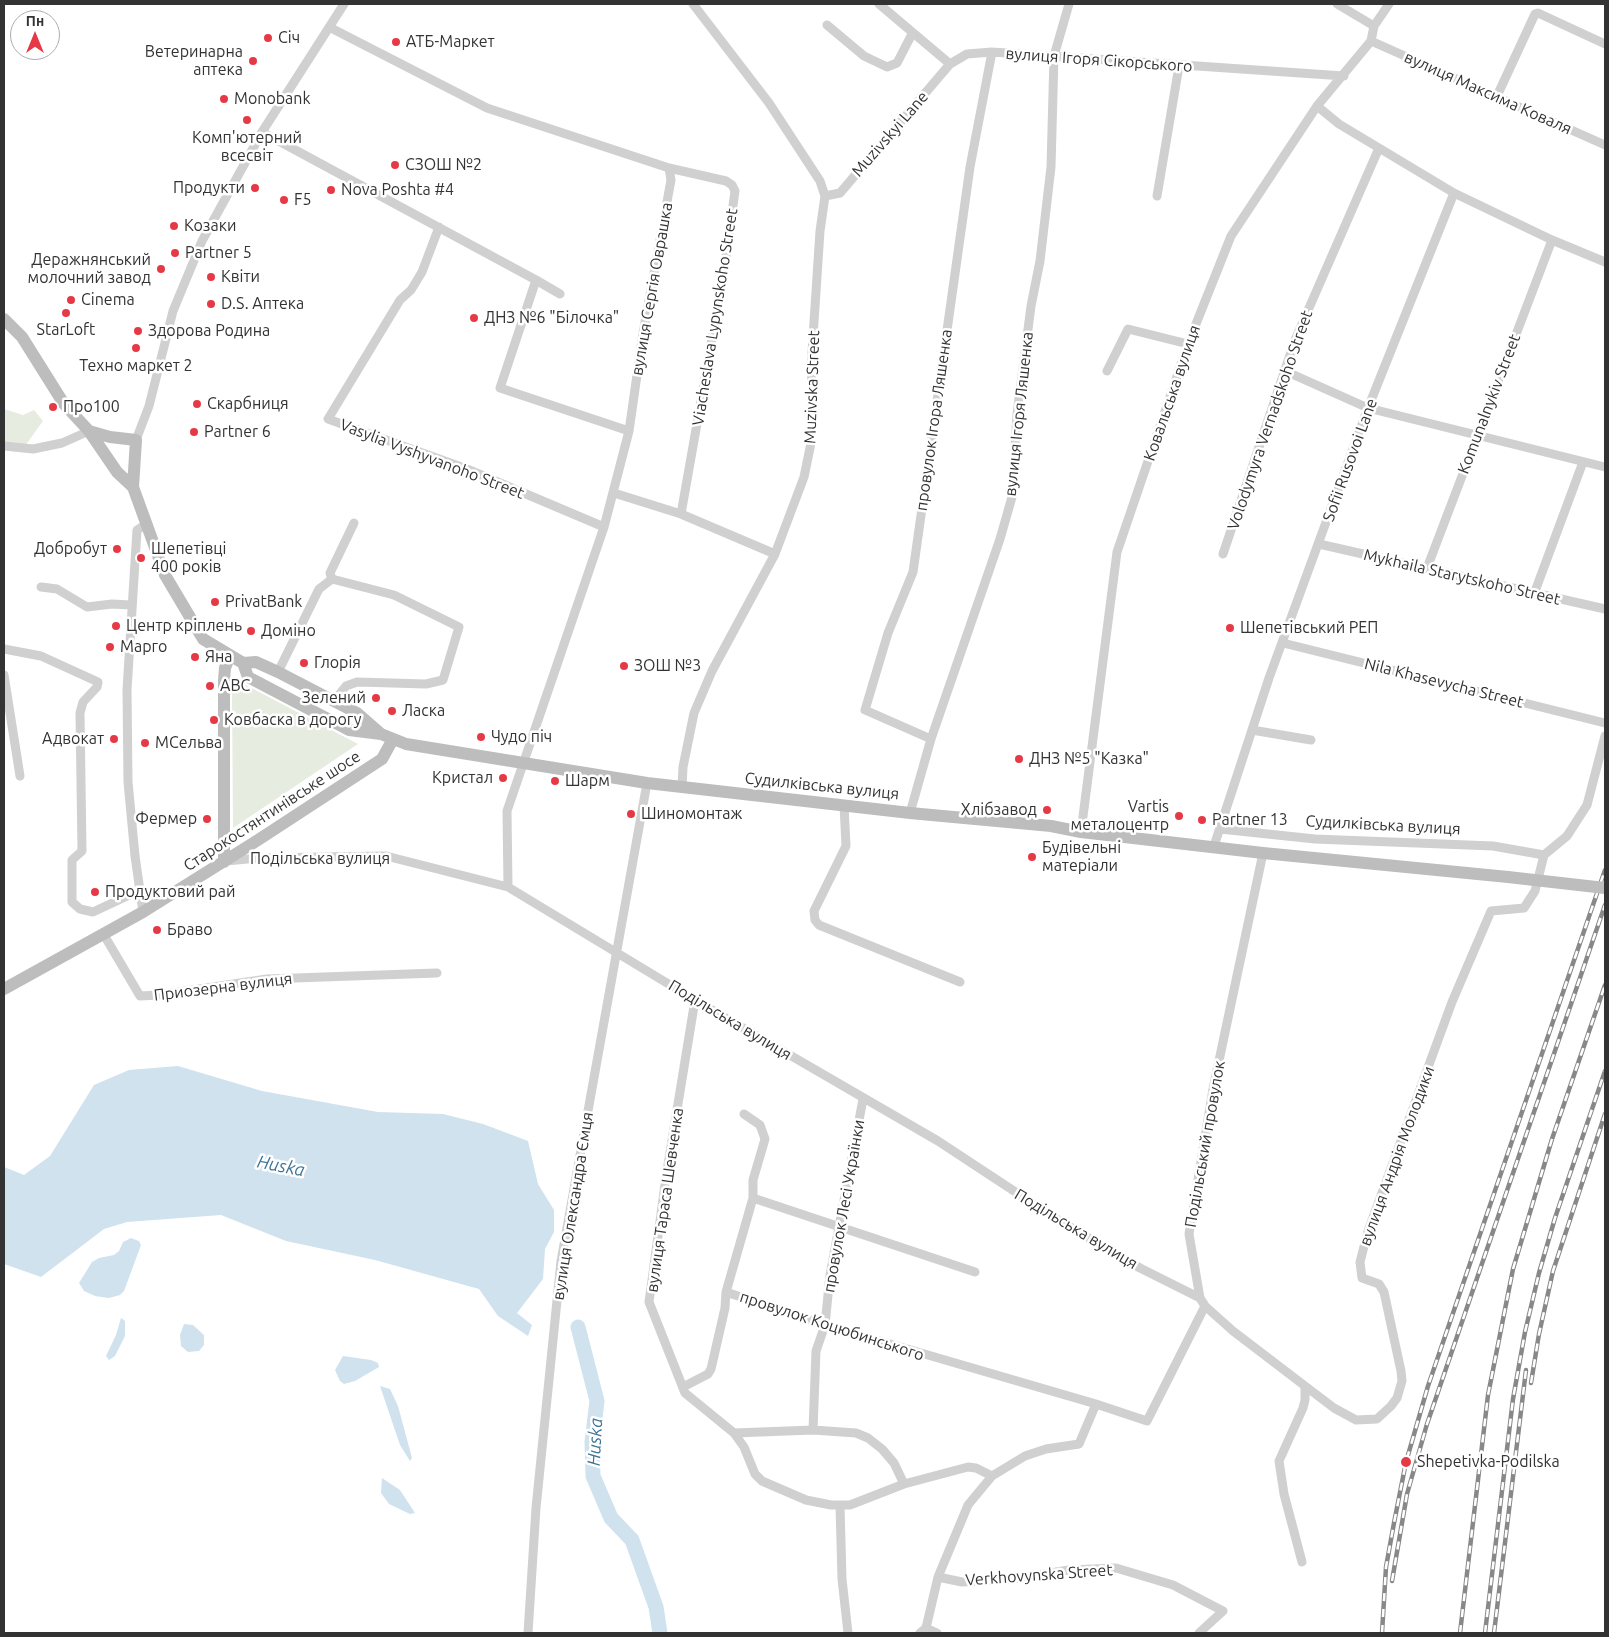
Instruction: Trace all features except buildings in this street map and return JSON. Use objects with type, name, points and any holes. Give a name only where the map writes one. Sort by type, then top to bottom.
[{"type":"main road","points":[[4,319],[22,337],[64,404],[88,431],[117,472],[133,487]]},
{"type":"main road","points":[[88,431],[110,437],[136,440],[133,487],[165,575],[203,639],[243,663]]},
{"type":"main road","points":[[224,862],[223,710],[225,668],[230,655]]},
{"type":"main road","name":"Судилківська вулиця","points":[[386,737],[357,713],[278,672],[256,662],[243,663],[248,677],[350,730],[386,737],[406,744],[647,783],[910,813],[1051,826],[1081,832],[1264,853],[1605,888]]},
{"type":"main road","name":"Старокостянтинівське шосе","points":[[4,989],[144,912],[382,759],[386,737]]},
{"type":"street","points":[[136,440],[149,406],[173,311],[188,272],[218,209],[262,132],[344,4]]},
{"type":"street","points":[[692,4],[769,103],[820,181],[825,196]]},
{"type":"street","points":[[879,4],[912,34],[950,64]]},
{"type":"street","name":"вулиця Ігоря Ляшенка","points":[[910,813],[931,739],[1000,539],[1012,497],[1017,414],[1031,306],[1040,261],[1051,167],[1054,56],[1069,4]]},
{"type":"street","points":[[1337,4],[1374,26]]},
{"type":"street","name":"Ковальська вулиця","points":[[1081,832],[1117,552],[1188,344],[1231,236],[1317,106],[1344,76],[1371,41],[1374,26],[1389,4]]},
{"type":"street","points":[[1498,96],[1535,14],[1538,13],[1605,44]]},
{"type":"street","points":[[827,25],[864,56],[887,67],[897,63],[912,34]]},
{"type":"street","points":[[329,27],[488,108],[669,168]]},
{"type":"street","name":"вулиця Максима Коваля","points":[[1371,41],[1605,145]]},
{"type":"street","name":"вулиця Ігоря Сікорського","points":[[950,64],[967,54],[992,52],[1344,76]]},
{"type":"street","name":"провулок Ігора Ляшенка","points":[[931,739],[865,710],[888,633],[913,572],[970,168],[992,52]]},
{"type":"street","name":"Muzivskyi Lane","points":[[825,196],[840,193],[950,64]]},
{"type":"street","points":[[1157,196],[1179,66]]},
{"type":"street","points":[[1317,106],[1339,124],[1454,193],[1552,240],[1605,262]]},
{"type":"street","points":[[262,132],[560,294]]},
{"type":"street","name":"Volodymyra Vernadskoho Street","points":[[1223,554],[1295,340],[1379,148]]},
{"type":"street","name":"вулиця Сергія Оврашка","points":[[508,887],[507,811],[604,527],[629,432],[643,332],[671,180],[669,168]]},
{"type":"street","name":"Viacheslava Lypynskoho Street","points":[[669,168],[726,181],[732,185],[735,191],[727,254],[682,514]]},
{"type":"street","name":"Sofii Rusovoi Lane","points":[[1214,846],[1252,730],[1368,408],[1454,193]]},
{"type":"street","name":"Muzivska Street","points":[[682,787],[694,713],[712,671],[775,554],[800,493],[811,443],[813,333],[820,231],[825,196]]},
{"type":"street","name":"Vasylia Vyshyvanoho Street","points":[[439,227],[422,272],[411,290],[400,300],[328,419],[467,469],[604,527]]},
{"type":"street","name":"Komunalnykiv Street","points":[[1427,568],[1552,240]]},
{"type":"street","points":[[536,280],[500,388],[629,432]]},
{"type":"street","points":[[1107,371],[1128,329],[1188,344]]},
{"type":"street","points":[[1285,371],[1368,408],[1605,467]]},
{"type":"street","points":[[4,446],[33,449],[62,443],[88,431]]},
{"type":"street","points":[[1534,594],[1583,462]]},
{"type":"street","points":[[614,493],[682,514],[775,554]]},
{"type":"street","points":[[332,579],[330,573],[354,523]]},
{"type":"street","points":[[144,912],[128,782],[127,690],[137,530],[146,526]]},
{"type":"street","name":"Mykhaila Starytskoho Street","points":[[1319,544],[1605,609]]},
{"type":"street","points":[[278,672],[319,589],[332,579]]},
{"type":"street","points":[[332,579],[394,595],[459,627],[443,680],[426,684],[357,682],[346,686],[334,702]]},
{"type":"street","points":[[41,587],[57,589],[87,607],[112,604],[131,605]]},
{"type":"street","name":"Nila Khasevycha Street","points":[[1283,643],[1605,723]]},
{"type":"street","points":[[4,650],[41,656],[98,682],[97,687],[83,702],[80,713],[82,851],[72,860],[72,902],[80,909],[93,912],[140,890]]},
{"type":"street","points":[[4,674],[20,776]]},
{"type":"street","points":[[1252,730],[1311,740]]},
{"type":"street","points":[[1544,855],[1567,836],[1587,805],[1605,736]]},
{"type":"street","name":"вулиця Олександра Ємця","points":[[528,1633],[536,1508],[561,1261],[647,783]]},
{"type":"street","points":[[844,805],[846,846],[814,911],[815,920],[819,925],[960,982]]},
{"type":"street","name":"Судилківська вулиця","points":[[1220,829],[1315,839],[1493,846],[1544,855]]},
{"type":"street","name":"Подільський провулок","points":[[1203,1302],[1189,1234],[1213,1090],[1264,853]]},
{"type":"street","name":"вулиця Андрія Молодики","points":[[1305,1386],[1334,1408],[1356,1420],[1377,1418],[1397,1398],[1402,1381],[1401,1371],[1384,1292],[1379,1284],[1362,1278],[1360,1262],[1368,1231],[1452,1002],[1491,911],[1524,908],[1535,891],[1544,855]]},
{"type":"street","name":"Подільська вулиця","points":[[224,862],[258,858],[386,856],[508,887],[863,1100],[938,1141],[1058,1220],[1203,1302]]},
{"type":"street","name":"Приозерна вулиця","points":[[104,935],[140,996],[159,995],[267,979],[436,974]]},
{"type":"street","name":"вулиця Тараса Шевченка","points":[[695,1000],[666,1177],[649,1302],[685,1393],[734,1433],[744,1446],[756,1474],[762,1481],[806,1500],[840,1506]]},
{"type":"street","name":"провулок Лесі Українки","points":[[812,1430],[816,1352],[825,1325],[830,1275],[838,1226],[863,1100]]},
{"type":"street","name":"провулок Коцюбинського","points":[[744,1114],[760,1125],[765,1135],[753,1180],[753,1198],[726,1292],[825,1325],[1096,1404],[1147,1421],[1203,1302]]},
{"type":"street","points":[[753,1198],[975,1272]]},
{"type":"street","points":[[683,1387],[708,1374],[711,1369],[725,1308],[726,1292]]},
{"type":"street","points":[[1203,1302],[1233,1331],[1305,1386],[1303,1408],[1279,1460],[1284,1494],[1302,1562]]},
{"type":"street","points":[[937,1633],[923,1630],[938,1577],[968,1505],[992,1476],[1036,1451],[1079,1444],[1096,1404]]},
{"type":"street","points":[[734,1433],[812,1430],[847,1431],[868,1438],[894,1463],[904,1484]]},
{"type":"street","points":[[848,1633],[842,1579],[840,1506],[859,1502],[904,1484],[968,1468],[976,1468],[992,1476]]},
{"type":"street","name":"Verkhovynska Street","points":[[938,1577],[962,1582],[1005,1580],[1069,1570],[1116,1568],[1173,1585],[1223,1611],[1199,1633]]},
{"type":"shaded area","points":[[4,409],[23,415],[34,410],[43,421],[25,446],[4,444]]},
{"type":"shaded area","points":[[242,683],[358,744],[233,828],[232,689]]},
{"type":"water","points":[[178,1066],[262,1091],[378,1112],[443,1114],[483,1124],[528,1141],[538,1184],[554,1210],[554,1232],[545,1249],[543,1279],[517,1313],[532,1325],[528,1336],[498,1316],[479,1289],[375,1260],[286,1241],[221,1215],[127,1222],[104,1229],[41,1277],[4,1264],[4,1167],[24,1175],[50,1156],[94,1085],[129,1070]]},
{"type":"water","points":[[131,1238],[139,1241],[141,1245],[124,1291],[120,1295],[109,1298],[95,1296],[84,1291],[79,1283],[92,1262],[99,1258],[114,1255],[119,1251],[123,1242]]},
{"type":"water","points":[[121,1318],[125,1321],[125,1336],[115,1356],[109,1360],[106,1356],[116,1335]]},
{"type":"water","points":[[184,1324],[193,1325],[204,1335],[204,1345],[199,1351],[188,1352],[181,1346],[180,1335]]},
{"type":"water","points":[[343,1356],[371,1360],[378,1363],[379,1367],[355,1381],[344,1384],[340,1381],[335,1370]]},
{"type":"water","points":[[380,1386],[390,1389],[398,1406],[412,1458],[410,1461],[400,1445]]},
{"type":"water","points":[[382,1478],[400,1490],[415,1513],[410,1514],[389,1504],[381,1493]]},
{"type":"waterway","name":"Huska","points":[[578,1327],[597,1401],[592,1442],[593,1476],[611,1518],[632,1540],[656,1607],[660,1633]]},
{"type":"railway","points":[[1382,1633],[1386,1567],[1394,1523],[1406,1462],[1428,1386],[1605,870]]},
{"type":"railway","points":[[1392,1581],[1407,1494],[1427,1424],[1605,905]]},
{"type":"railway","points":[[1460,1633],[1488,1395],[1513,1269],[1552,1139],[1605,985]]},
{"type":"railway","points":[[1485,1633],[1513,1399],[1525,1332],[1555,1218],[1605,1071]]},
{"type":"railway","points":[[1531,1383],[1539,1334],[1553,1271],[1605,1114]]},
{"type":"railway","points":[[1494,1633],[1526,1370]]},
{"type":"place","name":"Січ","points":[[268,38]]},
{"type":"place","name":"АТБ-Маркет","points":[[396,42]]},
{"type":"place","name":"Ветеринарна аптека","points":[[253,61]]},
{"type":"place","name":"Monobank","points":[[224,99]]},
{"type":"place","name":"Комп'ютерний всесвіт","points":[[247,120]]},
{"type":"place","name":"СЗОШ №2","points":[[395,165]]},
{"type":"place","name":"Продукти","points":[[255,188]]},
{"type":"place","name":"Nova Poshta #4","points":[[331,190]]},
{"type":"place","name":"F5","points":[[284,200]]},
{"type":"place","name":"Козаки","points":[[174,226]]},
{"type":"place","name":"Partner 5","points":[[175,253]]},
{"type":"place","name":"Деражнянський молочний завод","points":[[161,269]]},
{"type":"place","name":"Квіти","points":[[211,277]]},
{"type":"place","name":"Cinema","points":[[71,300]]},
{"type":"place","name":"D.S. Аптека","points":[[211,304]]},
{"type":"place","name":"StarLoft","points":[[66,313]]},
{"type":"place","name":"ДНЗ №6 \"Білочка\"","points":[[474,318]]},
{"type":"place","name":"Здорова Родина","points":[[138,331]]},
{"type":"place","name":"Техно маркет 2","points":[[136,348]]},
{"type":"place","name":"Скарбниця","points":[[197,404]]},
{"type":"place","name":"Про100","points":[[53,407]]},
{"type":"place","name":"Partner 6","points":[[194,432]]},
{"type":"place","name":"Добробут","points":[[117,549]]},
{"type":"place","name":"Шепетівці 400 років","points":[[141,558]]},
{"type":"place","name":"PrivatBank","points":[[215,602]]},
{"type":"place","name":"Центр кріплень","points":[[116,626]]},
{"type":"place","name":"Шепетівський РЕП","points":[[1230,628]]},
{"type":"place","name":"Доміно","points":[[251,631]]},
{"type":"place","name":"Марго","points":[[110,647]]},
{"type":"place","name":"Яна","points":[[195,657]]},
{"type":"place","name":"Глорія","points":[[304,663]]},
{"type":"place","name":"ЗОШ №3","points":[[624,666]]},
{"type":"place","name":"АВС","points":[[210,686]]},
{"type":"place","name":"Зелений","points":[[376,698]]},
{"type":"place","name":"Ласка","points":[[392,711]]},
{"type":"place","name":"Ковбаска в дорогу","points":[[214,720]]},
{"type":"place","name":"Чудо піч","points":[[481,737]]},
{"type":"place","name":"Адвокат","points":[[114,739]]},
{"type":"place","name":"МСельва","points":[[145,743]]},
{"type":"place","name":"ДНЗ №5 \"Казка\"","points":[[1019,759]]},
{"type":"place","name":"Кристал","points":[[503,778]]},
{"type":"place","name":"Шарм","points":[[555,781]]},
{"type":"place","name":"Хлібзавод","points":[[1047,810]]},
{"type":"place","name":"Шиномонтаж","points":[[631,814]]},
{"type":"place","name":"Vartis металоцентр","points":[[1179,816]]},
{"type":"place","name":"Фермер","points":[[207,819]]},
{"type":"place","name":"Partner 13","points":[[1202,820]]},
{"type":"place","name":"Будівельні матеріали","points":[[1032,857]]},
{"type":"place","name":"Продуктовий рай","points":[[95,892]]},
{"type":"place","name":"Браво","points":[[157,930]]},
{"type":"place","name":"Shepetivka-Podilska","points":[[1406,1462]]}]
